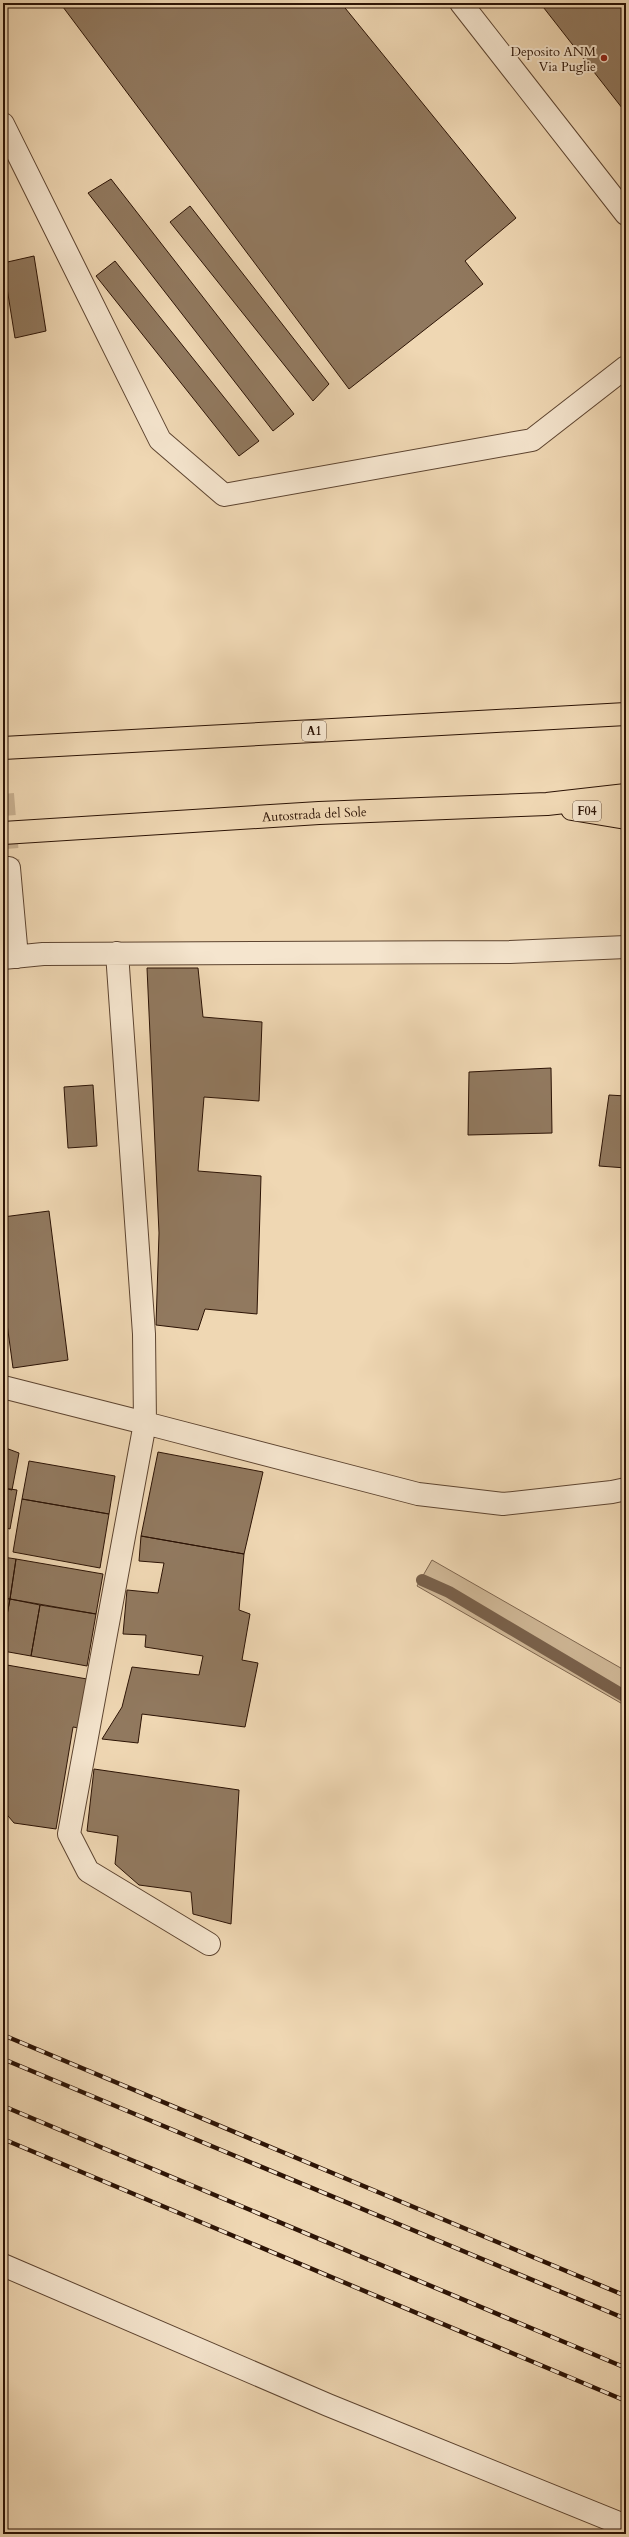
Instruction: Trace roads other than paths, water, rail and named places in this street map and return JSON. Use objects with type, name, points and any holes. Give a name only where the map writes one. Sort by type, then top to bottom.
[{"type":"highway","name":"A1","points":[[3,748],[626,714]]},
{"type":"highway","name":"Autostrada del Sole","points":[[3,833],[319,813],[547,804],[626,795]]},
{"type":"highway","name":"F04","points":[[547,804],[626,818]]},
{"type":"street","points":[[461,3],[626,214]]},
{"type":"street","points":[[3,124],[160,440],[224,495],[532,440],[626,367]]},
{"type":"street","points":[[9,868],[10,957],[43,954],[116,953],[502,952],[626,947]]},
{"type":"street","points":[[116,953],[144,1334],[145,1423],[69,1834],[88,1871],[209,1944]]},
{"type":"street","points":[[3,1388],[145,1423],[418,1494],[503,1504],[612,1492],[626,1489]]},
{"type":"street","points":[[3,2265],[328,2405],[626,2526]]},
{"type":"waterway","points":[[422,1580],[449,1592],[626,1697]]},
{"type":"tunnel","points":[[3,794],[9,868]]},
{"type":"railway","points":[[3,2035],[626,2296]]},
{"type":"railway","points":[[3,2059],[626,2319]]},
{"type":"railway","points":[[3,2106],[626,2368]]},
{"type":"railway","points":[[3,2139],[626,2401]]},
{"type":"place","name":"Deposito ANM Via Puglie","points":[[604,58]]}]
